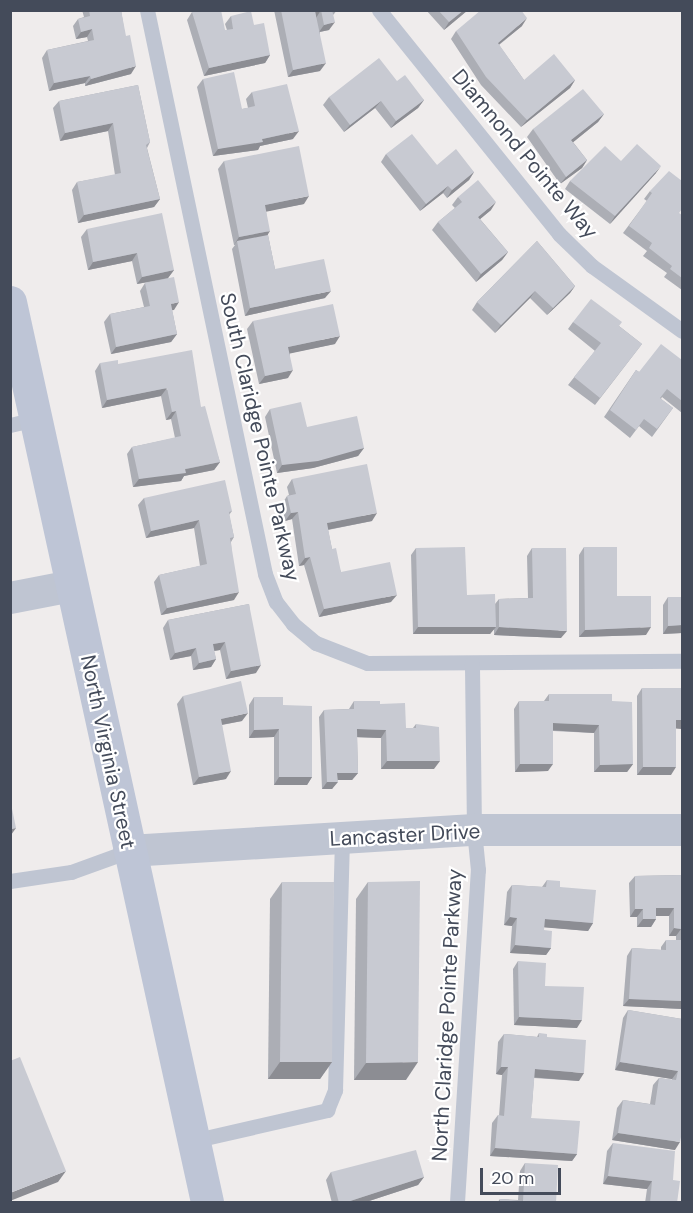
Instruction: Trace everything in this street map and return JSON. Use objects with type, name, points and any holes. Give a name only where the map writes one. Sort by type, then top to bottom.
[{"type":"main road","name":"North Virginia Street","points":[[10,302],[23,422],[72,586],[207,1203]]},
{"type":"street","points":[[10,598],[72,586]]},
{"type":"street","name":"Lancaster Drive","points":[[129,851],[474,831],[682,830]]},
{"type":"lane","name":"South Claridge Pointe Parkway","points":[[147,10],[265,574],[276,602],[301,631],[340,656],[367,663],[682,661]]},
{"type":"lane","name":"Diamnond Pointe Way","points":[[378,10],[559,234],[592,266],[682,331]]},
{"type":"lane","points":[[472,663],[474,831]]},
{"type":"lane","name":"North Claridge Pointe Parkway","points":[[457,1203],[478,870],[474,831]]},
{"type":"lane","points":[[192,1141],[327,1110],[335,1090],[342,838]]},
{"type":"lane","points":[[10,881],[71,872],[129,851]]},
{"type":"building","points":[[89,10],[121,10],[126,36],[130,35],[136,66],[91,79],[90,76],[54,83],[47,50],[94,40],[92,29],[81,32],[78,19],[90,16]]},
{"type":"building","points":[[221,10],[225,30],[233,29],[231,16],[251,11],[254,25],[264,23],[270,55],[209,68],[192,12]]},
{"type":"building","points":[[281,10],[320,10],[315,11],[326,63],[293,70]]},
{"type":"building","points":[[321,10],[332,10],[335,22],[324,25]]},
{"type":"building","points":[[438,10],[464,10],[449,22]]},
{"type":"building","points":[[481,10],[521,10],[527,18],[498,43],[524,80],[554,54],[575,80],[527,120],[486,77],[456,31]]},
{"type":"building","points":[[379,58],[397,81],[405,75],[424,100],[396,121],[381,101],[350,125],[329,97]]},
{"type":"building","points":[[234,72],[242,109],[255,106],[252,92],[287,84],[299,131],[262,139],[263,142],[218,149],[203,79]]},
{"type":"building","points":[[138,85],[150,142],[146,145],[160,199],[84,215],[77,182],[121,173],[113,123],[65,133],[59,101]]},
{"type":"building","points":[[583,89],[604,114],[571,140],[587,160],[566,177],[533,129]]},
{"type":"building","points":[[412,134],[437,165],[456,149],[474,172],[452,190],[448,186],[426,204],[386,154]]},
{"type":"building","points":[[637,144],[661,166],[615,216],[570,181],[605,146],[621,161]]},
{"type":"building","points":[[299,146],[309,196],[265,205],[270,231],[239,237],[224,161]]},
{"type":"building","points":[[669,171],[682,181],[682,209],[679,213],[682,215],[682,278],[670,269],[672,266],[649,248],[652,243],[629,226],[652,193],[650,191]]},
{"type":"building","points":[[478,180],[496,202],[478,217],[508,252],[481,274],[438,222],[462,202],[458,197]]},
{"type":"building","points":[[162,213],[174,270],[142,277],[137,253],[93,262],[87,229]]},
{"type":"building","points":[[268,235],[275,269],[324,259],[331,291],[250,308],[237,241]]},
{"type":"building","points":[[537,241],[575,286],[553,308],[535,291],[501,325],[477,302]]},
{"type":"building","points":[[174,277],[179,302],[171,304],[177,334],[116,347],[110,314],[150,306],[145,283]]},
{"type":"building","points":[[591,299],[622,322],[619,326],[642,344],[600,398],[574,377],[601,343],[573,322]]},
{"type":"building","points":[[333,304],[340,336],[288,347],[293,370],[265,376],[253,321]]},
{"type":"building","points":[[661,344],[682,360],[682,401],[667,389],[660,398],[673,408],[657,429],[644,419],[636,430],[610,410],[636,370],[639,372]]},
{"type":"building","points":[[192,350],[201,407],[205,406],[220,462],[185,469],[186,473],[139,479],[132,447],[181,436],[176,411],[172,412],[167,388],[107,400],[100,363],[118,360],[118,364]]},
{"type":"building","points":[[301,402],[307,427],[357,416],[364,448],[318,461],[282,465],[270,409]]},
{"type":"building","points":[[367,464],[377,513],[327,523],[332,549],[336,548],[341,572],[390,562],[397,595],[324,609],[310,557],[305,558],[298,512],[291,513],[287,496],[296,494],[292,479]]},
{"type":"building","points":[[225,480],[232,511],[229,512],[234,537],[230,538],[239,592],[167,608],[159,575],[207,564],[199,520],[151,531],[144,498]]},
{"type":"building","points":[[465,547],[467,595],[495,594],[496,627],[418,627],[416,548]]},
{"type":"building","points":[[584,547],[617,547],[617,596],[651,596],[651,627],[585,630]]},
{"type":"building","points":[[532,548],[566,548],[567,631],[499,627],[499,599],[533,598]]},
{"type":"building","points":[[668,597],[682,597],[682,625],[668,626]]},
{"type":"building","points":[[249,604],[261,665],[231,671],[225,642],[213,644],[216,659],[199,663],[196,648],[175,653],[168,620]]},
{"type":"building","points":[[241,681],[248,713],[221,719],[231,771],[199,777],[183,696]]},
{"type":"building","points":[[642,688],[682,688],[682,720],[676,720],[676,767],[643,767]]},
{"type":"building","points":[[549,694],[612,694],[612,701],[632,702],[633,764],[600,765],[599,725],[553,723],[553,764],[520,764],[519,701],[549,701]]},
{"type":"building","points":[[254,697],[283,697],[283,705],[312,706],[312,777],[279,777],[279,729],[254,730]]},
{"type":"building","points":[[354,701],[380,701],[380,704],[405,703],[406,728],[416,728],[416,724],[439,727],[440,761],[387,761],[386,730],[357,729],[358,773],[337,773],[338,782],[327,782],[324,710],[354,709]]},
{"type":"building","points":[[10,799],[16,828],[10,829]]},
{"type":"building","points":[[682,875],[682,1001],[629,999],[632,948],[666,950],[666,940],[681,940],[681,929],[674,928],[674,908],[656,908],[656,919],[643,919],[643,909],[635,909],[635,876]]},
{"type":"building","points":[[547,880],[560,881],[560,887],[596,890],[593,923],[545,919],[544,930],[552,931],[551,948],[515,945],[517,918],[510,917],[512,885],[546,887]]},
{"type":"building","points":[[420,881],[418,1062],[366,1063],[368,882]]},
{"type":"building","points":[[282,882],[334,882],[332,1062],[280,1062]]},
{"type":"building","points":[[518,961],[546,963],[545,986],[584,987],[582,1020],[519,1017]]},
{"type":"building","points":[[628,1010],[682,1019],[682,1132],[680,1142],[618,1133],[623,1100],[655,1105],[659,1078],[676,1080],[678,1071],[620,1062]]},
{"type":"building","points":[[539,1033],[547,1034],[547,1037],[586,1040],[584,1073],[535,1069],[531,1118],[580,1121],[577,1154],[495,1148],[498,1115],[504,1116],[508,1067],[501,1067],[504,1034],[539,1037]]},
{"type":"building","points":[[20,1057],[66,1171],[10,1193],[10,1061]]},
{"type":"building","points":[[613,1143],[675,1151],[673,1180],[680,1181],[677,1203],[650,1203],[652,1181],[608,1176]]},
{"type":"building","points":[[416,1150],[424,1177],[339,1203],[331,1172]]},
{"type":"building","points":[[525,1163],[558,1165],[556,1203],[500,1203],[500,1199],[523,1201]]}]
